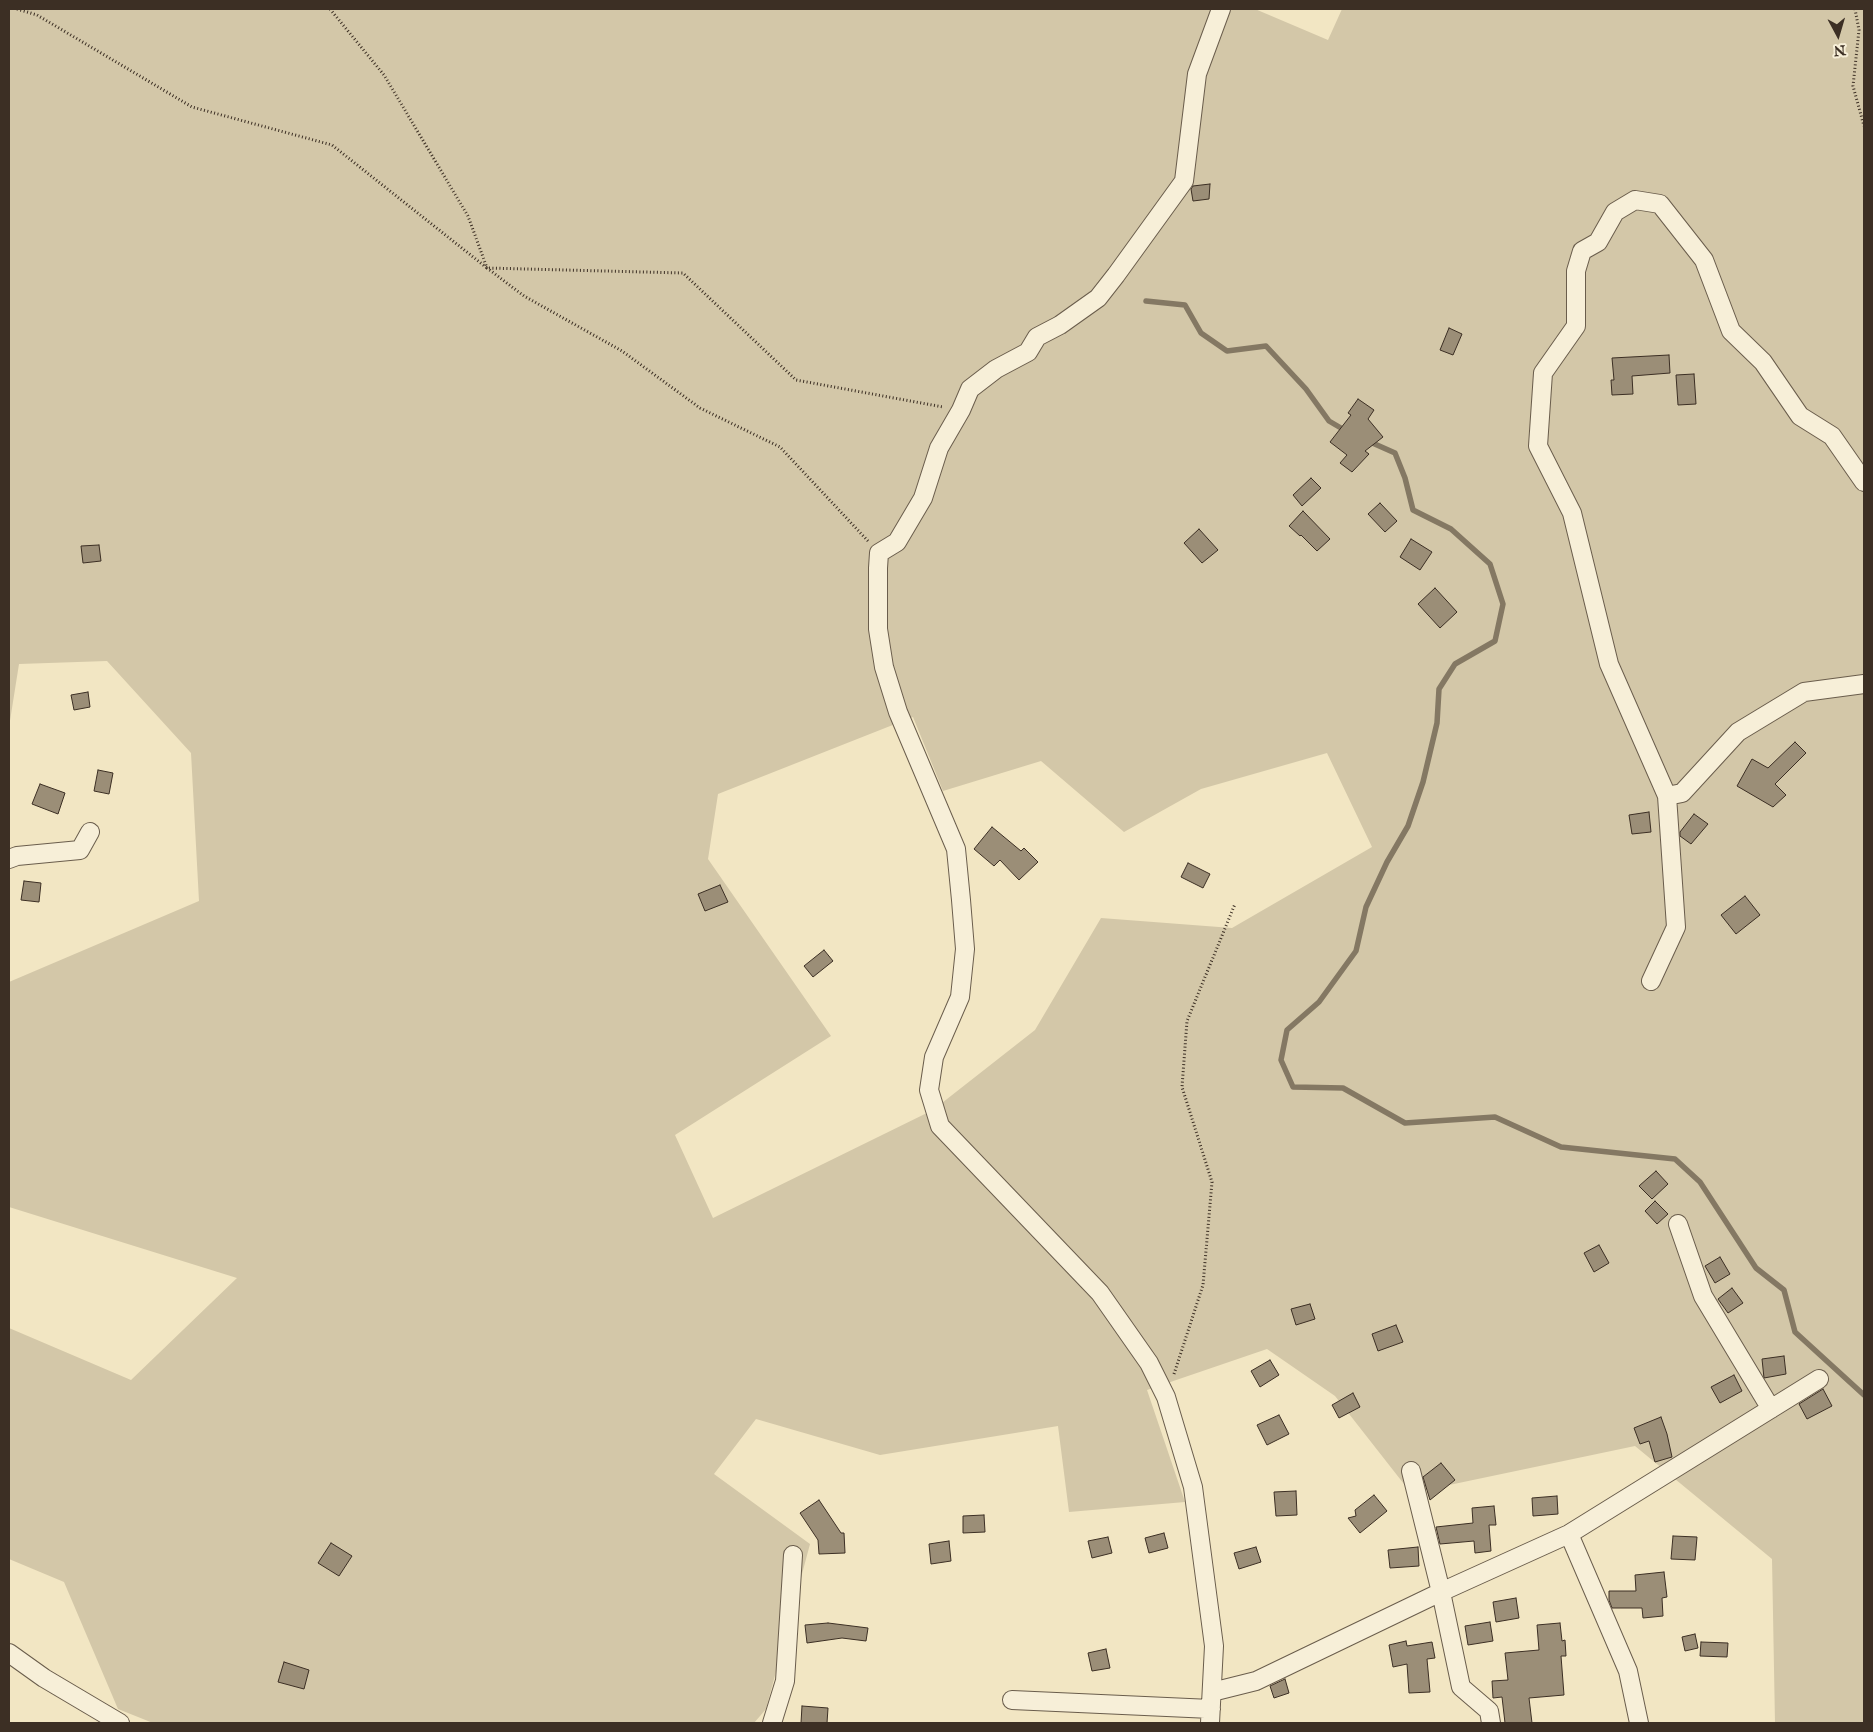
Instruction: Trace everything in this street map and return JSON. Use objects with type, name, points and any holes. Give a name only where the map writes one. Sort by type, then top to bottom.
[{"type":"street","points":[[1211,1708],[1214,1646],[1193,1487],[1166,1397],[1149,1363],[1100,1293],[940,1126],[930,1090],[934,1057],[960,997],[965,949],[957,858],[952,841],[898,712],[884,667],[878,629],[879,553],[897,542],[923,498],[940,448],[970,390],[996,369],[1028,352],[1037,337],[1052,330],[1098,298],[1184,181],[1198,74],[1221,9]]},
{"type":"street","points":[[1651,981],[1676,927],[1667,796],[1609,664],[1572,513],[1538,446],[1543,373],[1576,326],[1576,271],[1582,251],[1598,242],[1615,212],[1635,200],[1660,204],[1704,260],[1731,331],[1763,362],[1800,416],[1832,436],[1864,482]]},
{"type":"street","points":[[1667,796],[1682,793],[1738,732],[1804,692],[1864,684]]},
{"type":"street","points":[[9,859],[18,856],[80,850],[90,832]]},
{"type":"street","points":[[1678,1224],[1703,1296],[1771,1409]]},
{"type":"street","points":[[1012,1700],[1211,1708],[1256,1681],[1441,1592],[1569,1534],[1819,1379]]},
{"type":"street","points":[[1411,1472],[1441,1592],[1461,1687],[1489,1711],[1491,1723]]},
{"type":"street","points":[[1569,1534],[1628,1671],[1639,1723]]},
{"type":"street","points":[[772,1723],[785,1681],[793,1555]]},
{"type":"street","points":[[9,1653],[44,1678],[120,1723]]},
{"type":"path","points":[[17,9],[37,15],[192,107],[332,145],[524,296],[622,351],[700,408],[780,448],[879,553]]},
{"type":"path","points":[[330,9],[384,75],[468,216],[487,268]]},
{"type":"path","points":[[1856,9],[1859,30],[1853,86],[1864,126]]},
{"type":"path","points":[[487,268],[683,273],[796,380],[961,410]]},
{"type":"path","points":[[1166,1397],[1203,1285],[1212,1182],[1182,1087],[1187,1021],[1235,904]]},
{"type":"shaded area","points":[[9,9],[1255,9],[1328,40],[1342,9],[1864,9],[1864,1723],[1775,1723],[1772,1559],[1635,1446],[1411,1493],[1335,1396],[1267,1349],[1147,1390],[1185,1502],[1069,1512],[1058,1426],[880,1455],[756,1419],[714,1474],[810,1544],[766,1709],[754,1723],[153,1723],[118,1709],[64,1582],[9,1559],[9,1328],[131,1380],[237,1278],[9,1207],[9,982],[199,901],[191,753],[107,661],[19,664],[9,727]],"holes":[[[913,717],[943,791],[1041,761],[1124,832],[1201,789],[1327,753],[1372,847],[1232,928],[1101,918],[1035,1030],[933,1110],[713,1218],[675,1135],[831,1036],[708,859],[718,794]]]},
{"type":"building","points":[[1210,184],[1209,199],[1193,201],[1191,189],[1193,186]]},
{"type":"building","points":[[1449,328],[1462,334],[1453,355],[1440,350]]},
{"type":"building","points":[[1669,355],[1670,373],[1632,376],[1633,394],[1612,395],[1611,380],[1614,380],[1612,358]]},
{"type":"building","points":[[1694,374],[1696,404],[1678,405],[1676,375]]},
{"type":"building","points":[[1358,399],[1374,410],[1368,419],[1383,437],[1365,451],[1369,454],[1352,472],[1340,463],[1347,455],[1330,442],[1351,415],[1348,413]]},
{"type":"building","points":[[1311,478],[1321,488],[1302,506],[1293,495]]},
{"type":"building","points":[[1380,503],[1397,521],[1385,532],[1368,514]]},
{"type":"building","points":[[1303,511],[1330,539],[1317,551],[1289,526]]},
{"type":"building","points":[[1199,529],[1218,550],[1202,563],[1184,543]]},
{"type":"building","points":[[1411,539],[1432,552],[1420,570],[1400,557]]},
{"type":"building","points":[[99,545],[101,561],[83,563],[81,546]]},
{"type":"building","points":[[1435,588],[1457,612],[1440,628],[1418,604]]},
{"type":"building","points":[[88,692],[90,707],[74,710],[71,695]]},
{"type":"building","points":[[1795,742],[1806,753],[1775,784],[1786,795],[1773,807],[1737,786],[1752,759],[1768,768]]},
{"type":"building","points":[[98,770],[113,773],[109,794],[94,791]]},
{"type":"building","points":[[40,784],[65,793],[58,814],[32,804]]},
{"type":"building","points":[[1649,812],[1651,832],[1632,834],[1629,815]]},
{"type":"building","points":[[1694,814],[1708,824],[1691,844],[1680,836],[1680,832]]},
{"type":"building","points":[[992,827],[1021,851],[1024,848],[1038,862],[1019,880],[1000,860],[994,866],[974,849]]},
{"type":"building","points":[[1188,863],[1210,874],[1203,888],[1181,877]]},
{"type":"building","points":[[24,881],[41,883],[39,902],[21,900]]},
{"type":"building","points":[[720,885],[728,902],[705,911],[698,894]]},
{"type":"building","points":[[1745,896],[1760,915],[1736,934],[1721,915]]},
{"type":"building","points":[[824,950],[833,961],[813,977],[804,966]]},
{"type":"building","points":[[1656,1171],[1668,1184],[1652,1199],[1639,1186]]},
{"type":"building","points":[[1655,1201],[1668,1214],[1657,1224],[1645,1211]]},
{"type":"building","points":[[1599,1245],[1609,1263],[1594,1272],[1584,1253]]},
{"type":"building","points":[[1720,1257],[1730,1274],[1715,1283],[1705,1266]]},
{"type":"building","points":[[1732,1288],[1743,1303],[1728,1313],[1718,1299]]},
{"type":"building","points":[[1310,1304],[1315,1319],[1296,1325],[1291,1309]]},
{"type":"building","points":[[1396,1325],[1403,1342],[1378,1351],[1372,1334]]},
{"type":"building","points":[[1784,1356],[1786,1374],[1764,1378],[1762,1359]]},
{"type":"building","points":[[1270,1360],[1279,1375],[1260,1387],[1251,1371]]},
{"type":"building","points":[[1734,1375],[1742,1391],[1720,1403],[1711,1387]]},
{"type":"building","points":[[1823,1389],[1832,1406],[1807,1419],[1799,1404]]},
{"type":"building","points":[[1353,1393],[1360,1407],[1339,1418],[1332,1405]]},
{"type":"building","points":[[1279,1415],[1289,1434],[1267,1445],[1257,1425]]},
{"type":"building","points":[[1661,1417],[1672,1457],[1655,1462],[1649,1441],[1640,1444],[1634,1428]]},
{"type":"building","points":[[1441,1463],[1455,1480],[1430,1500],[1423,1477]]},
{"type":"building","points":[[1296,1491],[1297,1515],[1276,1516],[1274,1492]]},
{"type":"building","points":[[1374,1495],[1387,1511],[1360,1533],[1348,1518],[1356,1516],[1355,1510]]},
{"type":"building","points":[[1557,1496],[1558,1514],[1533,1516],[1532,1498]]},
{"type":"building","points":[[819,1500],[841,1533],[844,1533],[845,1553],[819,1554],[818,1540],[800,1513]]},
{"type":"building","points":[[1494,1506],[1496,1525],[1489,1525],[1491,1551],[1475,1553],[1474,1541],[1440,1544],[1436,1527],[1473,1523],[1472,1508]]},
{"type":"building","points":[[984,1515],[985,1532],[963,1533],[963,1516]]},
{"type":"building","points":[[1164,1533],[1168,1548],[1149,1553],[1145,1538]]},
{"type":"building","points":[[1673,1536],[1697,1537],[1695,1560],[1671,1559]]},
{"type":"building","points":[[1108,1537],[1112,1553],[1092,1558],[1088,1541]]},
{"type":"building","points":[[949,1541],[951,1561],[931,1564],[929,1544]]},
{"type":"building","points":[[331,1543],[352,1556],[339,1576],[318,1563]]},
{"type":"building","points":[[1256,1547],[1261,1562],[1239,1569],[1234,1553]]},
{"type":"building","points":[[1418,1547],[1419,1566],[1390,1568],[1388,1550]]},
{"type":"building","points":[[1664,1572],[1667,1597],[1662,1598],[1663,1616],[1643,1618],[1642,1608],[1612,1608],[1609,1600],[1609,1591],[1636,1591],[1635,1575]]},
{"type":"building","points":[[1516,1598],[1519,1618],[1496,1622],[1493,1602]]},
{"type":"building","points":[[1490,1622],[1493,1641],[1468,1645],[1465,1626]]},
{"type":"building","points":[[828,1623],[868,1628],[866,1641],[842,1638],[807,1643],[805,1625]]},
{"type":"building","points":[[1560,1623],[1562,1641],[1565,1640],[1566,1656],[1561,1656],[1564,1695],[1529,1698],[1532,1723],[1505,1723],[1502,1697],[1493,1698],[1492,1681],[1508,1680],[1505,1653],[1539,1650],[1537,1625]]},
{"type":"building","points":[[1695,1634],[1698,1648],[1685,1651],[1682,1637]]},
{"type":"building","points":[[1406,1641],[1407,1646],[1432,1642],[1435,1658],[1427,1659],[1430,1692],[1409,1693],[1407,1664],[1393,1667],[1389,1645]]},
{"type":"building","points":[[1701,1642],[1728,1643],[1727,1657],[1700,1656]]},
{"type":"building","points":[[1106,1649],[1110,1668],[1092,1671],[1088,1653]]},
{"type":"building","points":[[284,1662],[309,1670],[304,1689],[278,1682]]},
{"type":"building","points":[[1285,1679],[1289,1693],[1274,1698],[1270,1686]]},
{"type":"building","points":[[802,1706],[828,1708],[827,1723],[801,1723]]},
{"type":"waterway","points":[[1146,301],[1185,305],[1201,333],[1227,351],[1266,346],[1306,389],[1329,421],[1346,431]]},
{"type":"waterway","points":[[1368,441],[1395,453],[1405,478],[1413,510],[1451,529],[1490,564],[1503,604],[1495,641],[1455,664],[1439,689],[1437,723],[1423,782],[1408,826],[1387,862],[1366,907],[1356,951],[1319,1002],[1287,1030],[1281,1060],[1293,1087],[1343,1088],[1405,1123],[1495,1117],[1561,1147],[1675,1159],[1700,1182],[1756,1268],[1784,1290],[1795,1332],[1864,1395]]}]
